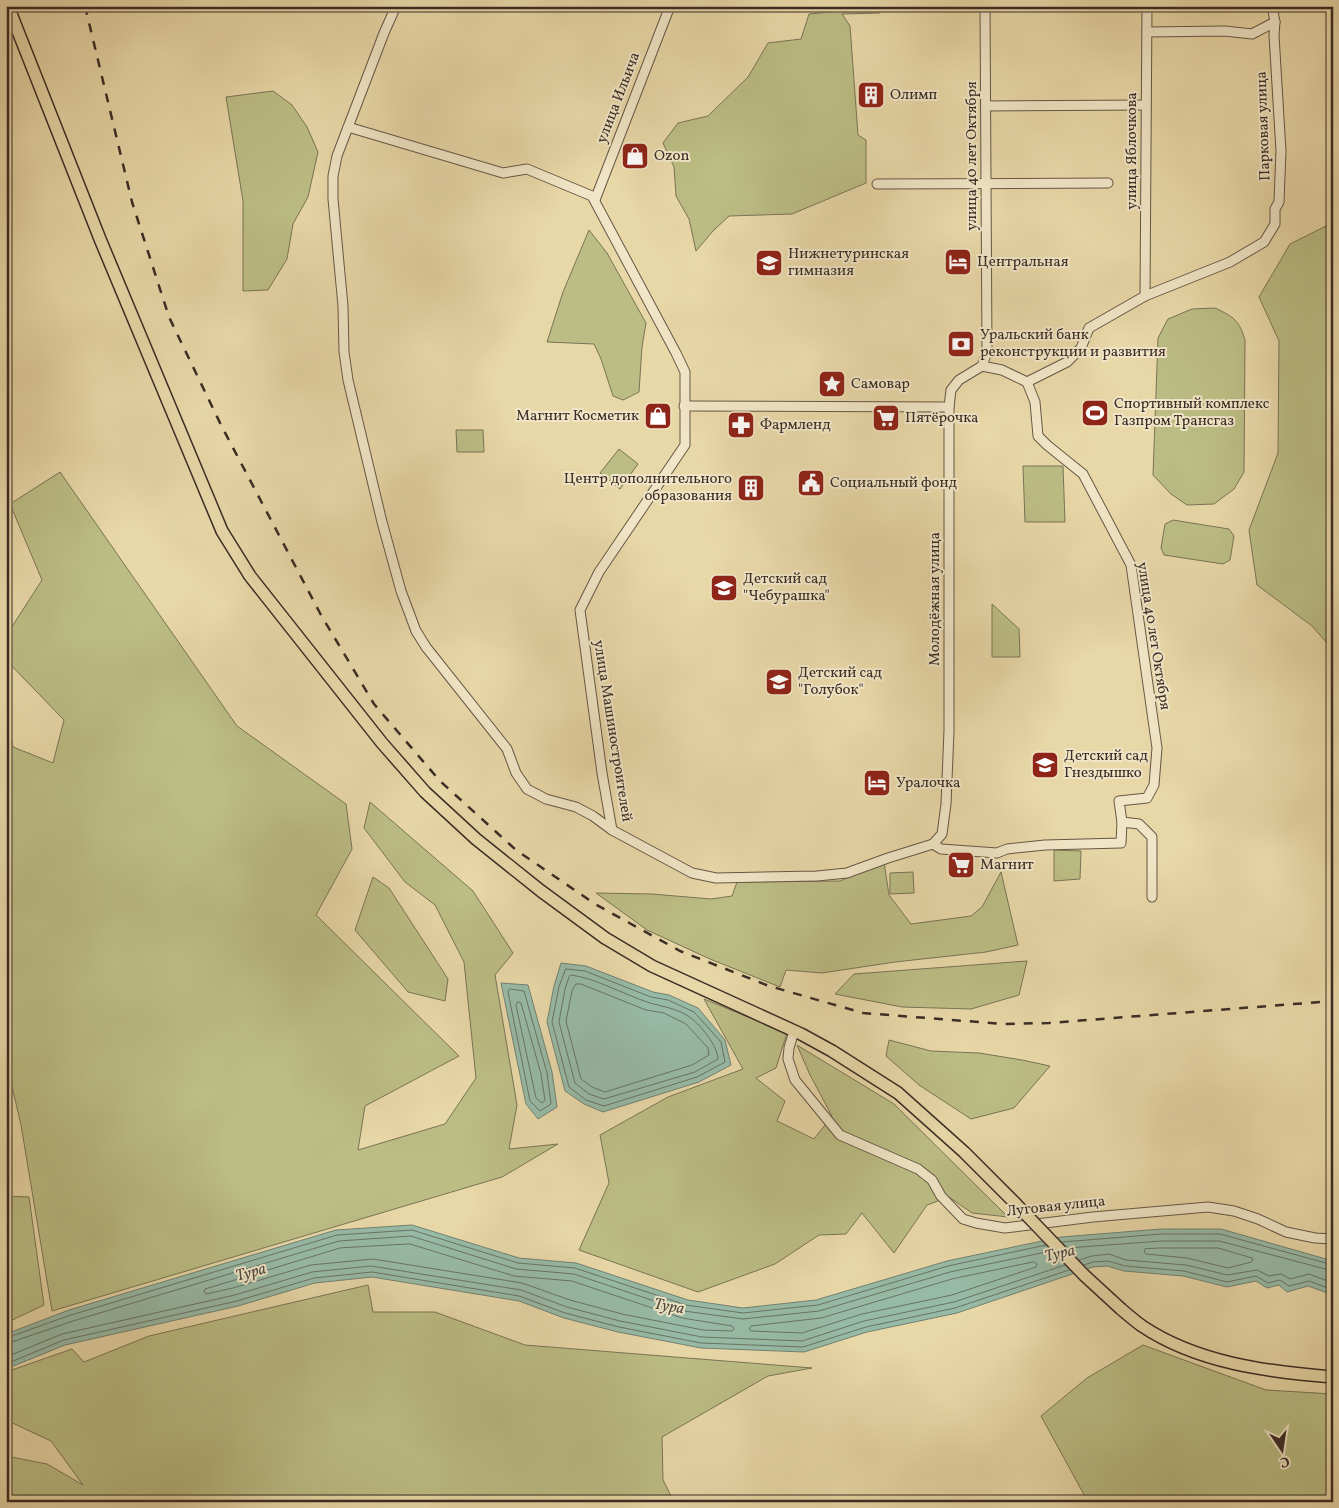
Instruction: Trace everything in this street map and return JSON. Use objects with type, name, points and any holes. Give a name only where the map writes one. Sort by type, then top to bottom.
[{"type":"main road","points":[[8,6],[100,239],[222,531],[250,576],[382,743],[425,792],[476,839],[541,891],[605,938],[652,966],[832,1050],[898,1093],[964,1152],[1084,1275],[1143,1326],[1176,1344],[1217,1360],[1294,1374],[1333,1377]]},
{"type":"street","points":[[396,6],[384,32],[337,156],[333,176],[333,199],[347,371],[382,522],[409,615],[416,631],[426,647],[507,749],[516,773],[527,789],[546,799],[576,807],[593,816],[612,830]]},
{"type":"street","name":"улица Ильича","points":[[595,200],[670,6]]},
{"type":"street","name":"улица 40 лет Октября","points":[[982,366],[987,352],[985,6]]},
{"type":"street","name":"улица Яблочкова","points":[[1144,296],[1147,6]]},
{"type":"street","name":"Парковая улица","points":[[1144,296],[1230,262],[1264,242],[1275,224],[1275,210],[1279,202],[1281,151],[1274,35],[1275,22],[1272,6]]},
{"type":"street","points":[[1147,32],[1225,30],[1252,34],[1275,22]]},
{"type":"street","points":[[986,106],[1146,105]]},
{"type":"street","points":[[348,127],[503,173],[527,170],[592,196],[595,200]]},
{"type":"street","points":[[877,184],[1108,183]]},
{"type":"street","name":"улица Машиностроителей","points":[[595,200],[685,372],[685,445],[599,572],[580,610],[602,774],[612,830],[692,873],[716,878],[817,876],[847,873],[933,844]]},
{"type":"street","points":[[982,366],[1002,370],[1027,382],[1067,362],[1081,348],[1089,328],[1144,296]]},
{"type":"street","name":"Молодёжная улица","points":[[933,844],[942,834],[946,804],[949,731],[949,407],[951,390],[959,380],[982,366]]},
{"type":"street","name":"улица 40 лет Октября","points":[[1027,382],[1035,402],[1038,436],[1084,474],[1131,565],[1157,748],[1154,785],[1147,798],[1120,801],[1122,822]]},
{"type":"street","points":[[684,406],[949,407]]},
{"type":"street","points":[[933,844],[941,849],[997,853],[1007,849],[1045,845],[1121,843],[1122,822],[1139,824],[1152,837],[1152,897]]},
{"type":"street","name":"Луговая улица","points":[[794,1031],[788,1059],[795,1080],[840,1135],[918,1169],[932,1180],[941,1196],[963,1219],[1005,1228],[1093,1217],[1208,1207],[1234,1211],[1258,1219],[1286,1232],[1315,1238],[1333,1239]]},
{"type":"green space","points":[[834,6],[880,6],[880,13],[842,14],[850,26],[858,135],[866,140],[866,183],[792,214],[729,216],[696,251],[689,219],[676,196],[674,167],[663,143],[678,123],[708,116],[748,77],[768,43],[801,39],[809,14],[831,12]]},
{"type":"green space","points":[[273,91],[292,105],[307,127],[318,152],[308,197],[293,224],[287,259],[268,290],[243,291],[243,201],[226,97]]},
{"type":"green space","points":[[1333,216],[1333,637],[1327,643],[1312,626],[1257,585],[1249,530],[1278,453],[1279,341],[1259,297],[1290,244],[1328,225]]},
{"type":"green space","points":[[589,230],[607,253],[646,323],[642,347],[639,392],[623,400],[613,396],[594,344],[547,342],[563,292]]},
{"type":"green space","points":[[1215,308],[1227,314],[1238,323],[1245,340],[1244,472],[1234,489],[1214,504],[1187,505],[1171,494],[1153,475],[1158,338],[1168,319],[1192,309]]},
{"type":"green space","points":[[456,430],[483,430],[484,452],[457,452]]},
{"type":"green space","points":[[619,449],[638,464],[620,489],[600,473]]},
{"type":"green space","points":[[1023,466],[1063,466],[1065,522],[1025,522]]},
{"type":"green space","points":[[60,472],[237,726],[346,804],[352,849],[316,915],[459,1056],[365,1106],[358,1150],[445,1124],[476,1078],[464,962],[435,905],[405,882],[364,828],[370,802],[473,891],[513,953],[495,975],[517,1105],[509,1149],[558,1144],[502,1177],[52,1311],[21,1125],[6,1061],[6,711],[13,747],[53,763],[64,720],[6,660],[6,636],[42,580],[10,504]]},
{"type":"green space","points":[[1173,520],[1229,529],[1234,536],[1230,560],[1223,564],[1164,555],[1161,548],[1165,524]]},
{"type":"green space","points":[[992,604],[1019,629],[1020,657],[992,657]]},
{"type":"green space","points":[[1054,850],[1081,851],[1080,879],[1054,881]]},
{"type":"green space","points":[[884,862],[889,895],[911,924],[971,916],[982,907],[1001,872],[1018,945],[986,952],[895,962],[822,973],[786,970],[780,987],[710,959],[647,930],[596,893],[652,894],[711,899],[732,896],[737,882],[840,881]]},
{"type":"green space","points":[[913,872],[914,893],[890,894],[890,873]]},
{"type":"green space","points":[[373,877],[389,888],[448,979],[445,1001],[408,992],[355,930]]},
{"type":"green space","points":[[1027,961],[1019,995],[971,1009],[902,1007],[835,994],[854,974]]},
{"type":"green space","points":[[704,999],[787,1033],[776,1068],[756,1078],[785,1101],[777,1121],[814,1139],[832,1116],[810,1075],[797,1045],[894,1104],[1008,1217],[972,1213],[949,1197],[927,1205],[894,1253],[862,1213],[846,1234],[819,1235],[775,1264],[698,1292],[579,1250],[609,1183],[600,1135],[668,1097],[743,1069]]},
{"type":"green space","points":[[889,1040],[931,1051],[979,1053],[1050,1066],[1014,1108],[971,1119],[919,1085],[886,1056]]},
{"type":"green space","points":[[6,1196],[29,1197],[44,1305],[6,1323]]},
{"type":"green space","points":[[368,1285],[373,1312],[435,1312],[525,1345],[812,1368],[768,1376],[662,1437],[663,1480],[674,1502],[6,1502],[6,1456],[47,1464],[83,1485],[51,1441],[6,1420],[6,1372],[72,1349],[84,1362],[149,1336]]},
{"type":"green space","points":[[1143,1345],[1266,1390],[1333,1394],[1333,1502],[1088,1502],[1041,1416],[1087,1378]]},
{"type":"water","points":[[561,963],[586,966],[653,992],[669,995],[698,1008],[725,1040],[731,1065],[699,1082],[603,1112],[584,1104],[565,1091],[547,1022],[554,986]]},
{"type":"water","points":[[501,983],[528,985],[552,1072],[557,1107],[538,1119],[526,1104]]},
{"type":"water","name":"Тура","points":[[412,1225],[519,1258],[576,1263],[688,1300],[743,1308],[816,1300],[947,1261],[1061,1237],[1161,1229],[1221,1229],[1333,1261],[1333,1295],[1308,1286],[1287,1292],[1279,1285],[1267,1288],[1256,1281],[1227,1287],[1183,1276],[1124,1271],[1107,1266],[1093,1267],[957,1313],[867,1332],[804,1352],[701,1348],[618,1332],[564,1318],[519,1301],[372,1277],[315,1283],[238,1306],[65,1345],[6,1369],[6,1334],[69,1310],[336,1230]]},
{"type":"railway","points":[[85,6],[132,202],[169,317],[221,425],[321,615],[374,704],[440,781],[516,850],[595,904],[680,951],[769,986],[863,1013],[1004,1024],[1049,1023],[1333,1001]]},
{"type":"place","name":"Олимп","points":[[871,95]]},
{"type":"place","name":"Ozon","points":[[635,156]]},
{"type":"place","name":"Центральная","points":[[958,262]]},
{"type":"place","name":"Нижнетуринская гимназия","points":[[769,263]]},
{"type":"place","name":"Уральский банк реконструкции и развития","points":[[961,344]]},
{"type":"place","name":"Самовар","points":[[832,384]]},
{"type":"place","name":"Спортивный комплекс Газпром Трансгаз","points":[[1095,413]]},
{"type":"place","name":"Магнит Косметик","points":[[658,416]]},
{"type":"place","name":"Пятёрочка","points":[[886,418]]},
{"type":"place","name":"Фармленд","points":[[741,425]]},
{"type":"place","name":"Социальный фонд","points":[[811,483]]},
{"type":"place","name":"Центр дополнительного образования","points":[[751,488]]},
{"type":"place","name":"Детский сад \"Чебурашка\"","points":[[724,588]]},
{"type":"place","name":"Детский сад \"Голубок\"","points":[[779,682]]},
{"type":"place","name":"Детский сад Гнездышко","points":[[1045,765]]},
{"type":"place","name":"Уралочка","points":[[877,783]]},
{"type":"place","name":"Магнит","points":[[961,865]]}]
